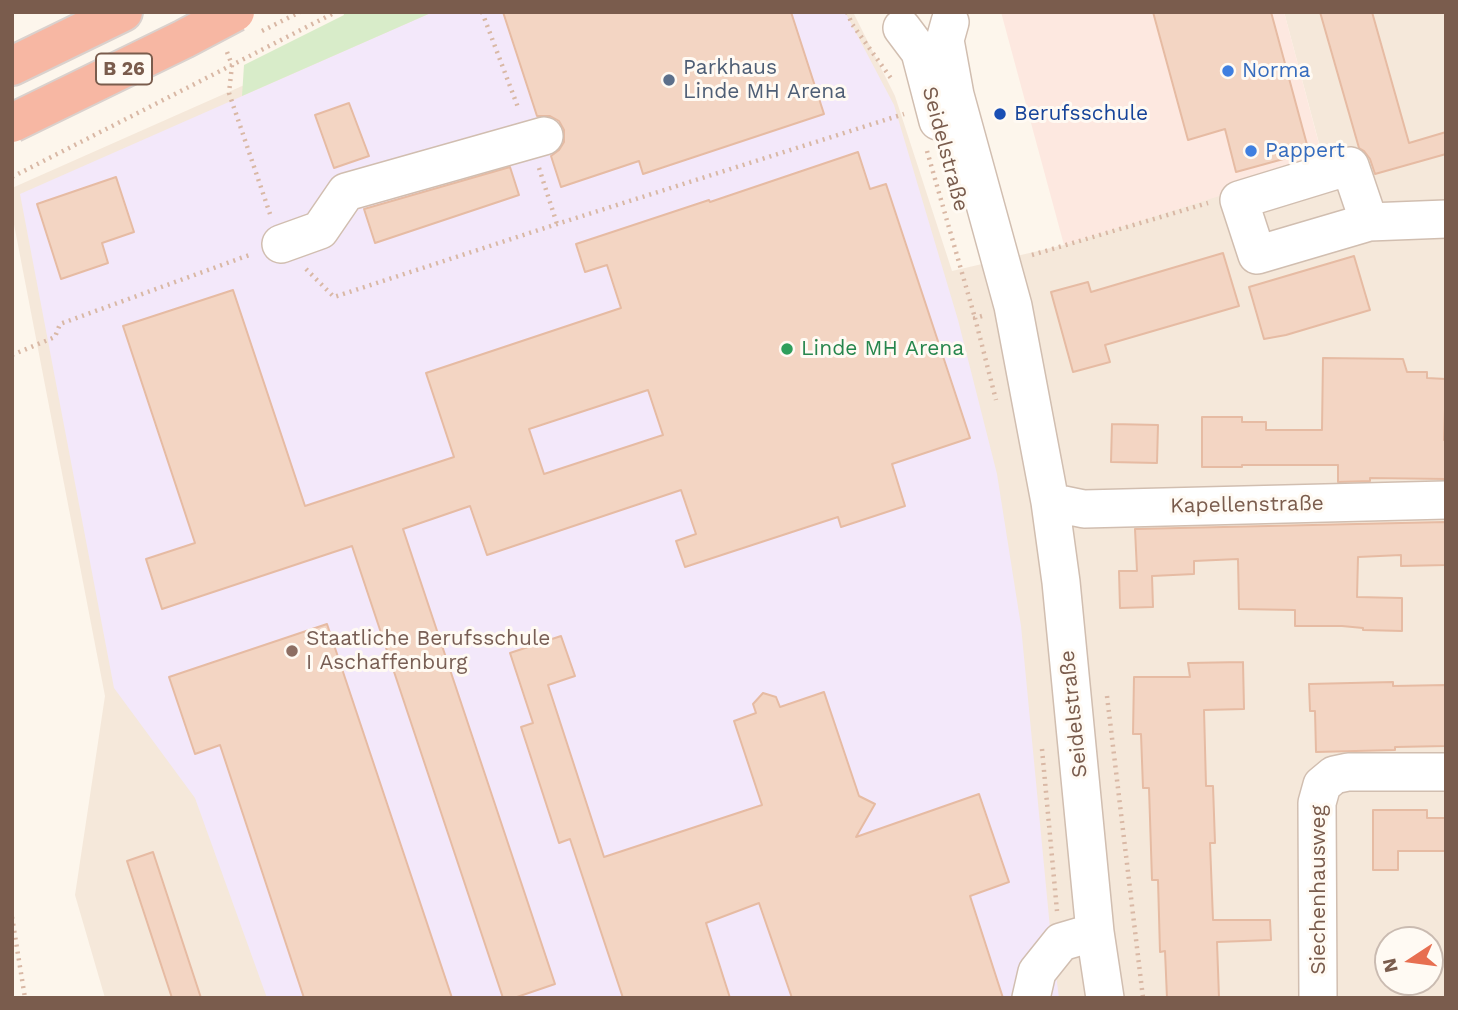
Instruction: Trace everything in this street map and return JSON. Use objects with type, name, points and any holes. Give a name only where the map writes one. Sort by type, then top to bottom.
[{"type":"highway","name":"B 26","points":[[12,66],[123,12]]},
{"type":"highway","name":"B 26","points":[[12,123],[184,40],[230,28]]},
{"type":"street","points":[[891,20],[916,31],[930,30],[954,17]]},
{"type":"street","name":"Seidelstraße","points":[[954,17],[945,40],[983,277],[983,316],[1036,432]]},
{"type":"street","name":"Seidelstraße","points":[[891,20],[920,52],[983,277],[1013,306],[1050,502],[1061,582],[1095,932],[1105,998]]},
{"type":"street","points":[[281,244],[320,230],[346,192],[544,136]]},
{"type":"street","points":[[1369,222],[1350,166],[1239,200],[1257,255],[1369,222],[1446,219]]},
{"type":"street","name":"Kapellenstraße","points":[[1050,502],[1084,509],[1446,500]]},
{"type":"street","name":"Siechenhausweg","points":[[1318,998],[1317,803],[1322,785],[1334,775],[1348,772],[1446,772]]},
{"type":"street","points":[[1031,998],[1037,972],[1060,942],[1095,932]]},
{"type":"path","points":[[12,177],[336,12]]},
{"type":"path","points":[[847,12],[852,24],[895,84]]},
{"type":"path","points":[[230,28],[232,65],[229,93],[281,244],[334,297],[933,103]]},
{"type":"path","points":[[926,150],[983,277],[983,316],[997,405]]},
{"type":"path","points":[[983,277],[1034,254],[1077,241],[1225,198],[1239,200]]},
{"type":"path","points":[[12,355],[55,337],[60,324],[281,244]]},
{"type":"path","points":[[1106,686],[1143,998]]},
{"type":"path","points":[[1042,742],[1060,942]]},
{"type":"path","points":[[12,917],[25,998]]},
{"type":"shaded area","points":[[409,12],[853,12],[895,96],[952,271],[1064,245],[1324,162],[1284,12],[1446,12],[1446,998],[105,998],[75,895],[105,696],[12,214],[12,188]]},
{"type":"shaded area","points":[[433,12],[845,12],[894,105],[958,320],[997,474],[1021,626],[1059,998],[267,998],[195,798],[114,688],[20,194]]},
{"type":"shaded area","points":[[1001,12],[1284,12],[1324,163],[1064,245]]},
{"type":"green space","points":[[343,12],[433,12],[242,96],[244,65],[344,15]]},
{"type":"building","name":"Parkhaus Linde MH Arena","points":[[503,12],[791,12],[824,114],[643,174],[639,161],[561,187],[551,156],[564,142],[564,130],[559,121],[550,116],[537,116]]},
{"type":"building","name":"Norma","points":[[1153,12],[1271,12],[1309,152],[1236,172],[1225,129],[1188,140]]},
{"type":"building","points":[[1320,12],[1372,12],[1409,143],[1446,132],[1446,154],[1375,174],[1370,159],[1359,148]]},
{"type":"building","points":[[349,103],[369,156],[334,168],[315,115]]},
{"type":"building","points":[[858,152],[870,189],[886,184],[970,438],[892,464],[905,506],[841,527],[838,517],[685,567],[676,541],[696,534],[681,490],[487,555],[470,506],[403,529],[555,984],[514,998],[503,998],[352,546],[162,609],[146,559],[195,543],[123,326],[233,290],[305,506],[454,457],[426,373],[621,308],[607,265],[585,272],[576,244],[709,200],[710,202]],"holes":[[[648,390],[663,435],[544,474],[529,429]]]},
{"type":"building","points":[[510,167],[519,195],[375,243],[364,209]]},
{"type":"building","points":[[116,177],[134,232],[102,243],[108,263],[61,279],[37,204]]},
{"type":"building","points":[[1223,253],[1239,306],[1105,345],[1110,362],[1073,372],[1051,292],[1088,282],[1091,292]]},
{"type":"building","points":[[1354,256],[1370,310],[1264,339],[1249,287]]},
{"type":"building","points":[[1323,358],[1403,359],[1407,372],[1427,372],[1427,378],[1446,379],[1446,479],[1370,478],[1370,481],[1338,482],[1338,465],[1202,467],[1202,417],[1242,417],[1242,422],[1266,422],[1266,430],[1322,430]]},
{"type":"building","points":[[1112,424],[1158,425],[1157,463],[1111,462]]},
{"type":"building","points":[[1446,522],[1446,565],[1401,566],[1401,555],[1358,557],[1357,597],[1402,598],[1402,631],[1363,630],[1342,626],[1295,626],[1295,610],[1239,609],[1238,559],[1194,561],[1194,574],[1152,576],[1153,607],[1120,608],[1119,571],[1137,571],[1135,529]]},
{"type":"building","points":[[327,624],[452,998],[304,998],[220,745],[195,754],[169,677]]},
{"type":"building","points":[[561,636],[575,676],[548,685],[604,857],[762,805],[734,721],[756,713],[753,704],[763,693],[776,697],[780,707],[824,692],[859,796],[875,804],[856,837],[979,794],[1009,882],[970,896],[1003,998],[792,998],[759,903],[706,923],[730,998],[623,998],[570,839],[559,843],[521,727],[533,723],[510,653]]},
{"type":"building","points":[[1243,662],[1244,709],[1204,710],[1206,786],[1213,786],[1215,843],[1210,843],[1213,920],[1270,920],[1271,940],[1217,942],[1219,998],[1167,998],[1165,951],[1160,952],[1158,880],[1152,880],[1149,788],[1143,788],[1141,734],[1133,734],[1134,677],[1190,677],[1188,663]]},
{"type":"building","points":[[1393,682],[1393,686],[1446,685],[1446,746],[1316,752],[1315,711],[1310,711],[1309,684]]},
{"type":"building","points":[[1373,810],[1427,810],[1427,818],[1446,818],[1446,851],[1398,851],[1398,870],[1373,870]]},
{"type":"building","points":[[153,852],[201,998],[172,998],[127,861]]},
{"type":"place","name":"Norma","points":[[1228,71]]},
{"type":"place","name":"Parkhaus Linde MH Arena","points":[[669,80]]},
{"type":"place","name":"Berufsschule","points":[[1000,114]]},
{"type":"place","name":"Pappert","points":[[1251,151]]},
{"type":"place","name":"Linde MH Arena","points":[[787,349]]},
{"type":"place","name":"Staatliche Berufsschule I Aschaffenburg","points":[[292,651]]}]
